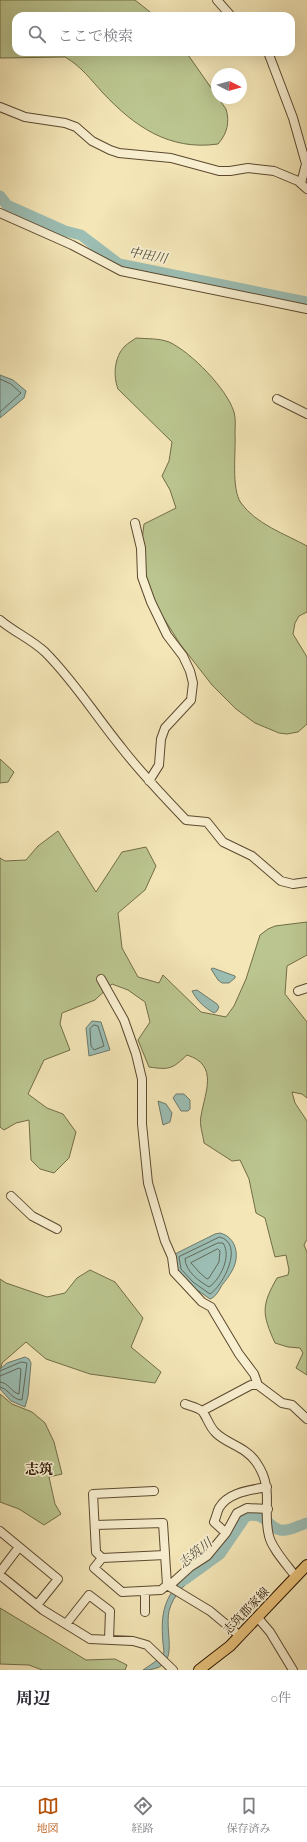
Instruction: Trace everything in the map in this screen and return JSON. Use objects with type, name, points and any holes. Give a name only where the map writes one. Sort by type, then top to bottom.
[{"type":"main road","name":"志筑郡家線","points":[[199,1670],[230,1646],[307,1565]]},
{"type":"street","points":[[217,0],[228,12]]},
{"type":"street","points":[[0,107],[25,117],[65,123],[76,127],[92,141],[110,150],[171,158],[219,171],[248,168],[274,171],[304,186],[306,164],[293,118],[270,56]]},
{"type":"street","points":[[0,213],[72,245],[121,271],[307,309]]},
{"type":"street","points":[[277,398],[307,414]]},
{"type":"street","points":[[135,523],[140,548],[142,577],[151,602],[167,635],[183,656],[190,671],[193,683],[190,700],[165,728],[161,739],[159,765],[149,781]]},
{"type":"street","points":[[0,620],[45,652],[81,693],[120,746],[149,781],[186,820],[207,822],[223,842],[252,856],[281,881],[292,884],[307,882]]},
{"type":"street","points":[[101,979],[124,1020],[136,1054],[142,1079],[142,1124],[148,1183],[164,1240],[172,1257],[174,1272],[202,1302],[211,1307],[239,1354],[254,1374],[258,1385],[282,1403],[292,1405],[307,1419]]},
{"type":"street","points":[[298,991],[307,988]]},
{"type":"street","points":[[11,1196],[32,1216],[57,1229]]},
{"type":"street","points":[[202,1411],[251,1385],[258,1385]]},
{"type":"street","points":[[185,1404],[202,1411],[214,1432],[237,1445],[255,1460],[260,1468],[267,1487],[268,1528],[270,1540],[296,1577]]},
{"type":"street","points":[[226,1533],[214,1522],[220,1507],[227,1500],[240,1492],[267,1487]]},
{"type":"street","points":[[154,1491],[93,1494],[96,1552],[102,1558],[165,1555]]},
{"type":"street","points":[[102,1558],[94,1568],[122,1592],[162,1590],[170,1586],[190,1567],[207,1556],[226,1533],[237,1513],[247,1508],[268,1512]]},
{"type":"street","points":[[95,1525],[163,1523],[165,1555],[170,1586],[210,1611],[240,1636]]},
{"type":"street","points":[[0,1532],[58,1580],[37,1605]]},
{"type":"street","points":[[0,1572],[19,1547]]},
{"type":"street","points":[[0,1575],[37,1605],[90,1639],[133,1641],[147,1645],[173,1670]]},
{"type":"street","points":[[145,1591],[146,1612]]},
{"type":"street","points":[[66,1624],[89,1595],[110,1611],[109,1640]]},
{"type":"street","points":[[258,1618],[270,1632],[293,1670]]},
{"type":"green space","points":[[0,0],[135,0],[150,12],[12,12],[12,56],[189,56],[211,88],[211,104],[222,104],[226,109],[228,123],[226,132],[218,144],[200,145],[184,144],[168,140],[154,134],[127,116],[81,69],[65,57],[0,58]]},
{"type":"green space","points":[[136,338],[157,339],[169,342],[197,362],[216,382],[230,403],[235,415],[235,479],[238,497],[241,503],[263,523],[307,546],[307,612],[299,616],[295,623],[293,634],[307,657],[307,724],[298,732],[287,734],[279,733],[255,723],[236,709],[212,685],[180,644],[146,590],[141,549],[144,524],[176,508],[170,490],[162,476],[169,461],[172,442],[118,389],[116,384],[115,373],[121,350]]},
{"type":"green space","points":[[0,759],[14,772],[8,782],[0,783]]},
{"type":"green space","points":[[58,831],[96,892],[122,852],[146,847],[156,866],[145,890],[118,913],[122,948],[138,977],[159,983],[163,975],[201,1012],[226,1017],[234,1006],[246,979],[260,935],[275,926],[307,922],[307,955],[287,966],[285,994],[307,1022],[307,1098],[302,1094],[292,1092],[295,1103],[307,1121],[307,1239],[304,1245],[307,1252],[307,1375],[296,1368],[303,1353],[300,1348],[288,1347],[275,1343],[266,1317],[266,1303],[277,1278],[288,1275],[289,1270],[286,1255],[275,1257],[265,1218],[256,1213],[249,1179],[240,1160],[232,1161],[204,1143],[201,1119],[207,1089],[207,1072],[203,1065],[187,1055],[174,1066],[166,1068],[149,1067],[138,1040],[150,1022],[145,1002],[128,990],[112,984],[95,1000],[62,1013],[60,1024],[70,1050],[44,1060],[28,1094],[47,1108],[63,1114],[76,1132],[69,1158],[54,1173],[40,1169],[31,1160],[29,1120],[16,1123],[4,1130],[0,1127],[0,858],[5,861],[26,860],[38,846]]},
{"type":"green space","points":[[90,1270],[115,1282],[143,1318],[131,1347],[161,1372],[155,1383],[90,1374],[46,1359],[26,1342],[2,1363],[0,1372],[0,1279],[6,1283],[47,1297],[65,1293],[77,1278]]},
{"type":"green space","points":[[0,1394],[12,1404],[32,1412],[45,1423],[54,1442],[62,1474],[49,1477],[55,1504],[61,1514],[44,1525],[19,1509],[0,1502]]},
{"type":"green space","points":[[0,1608],[86,1660],[115,1659],[127,1665],[125,1670],[42,1670],[29,1665],[0,1664]]},
{"type":"water","points":[[0,375],[13,380],[26,391],[24,398],[0,418]]},
{"type":"water","points":[[213,968],[235,976],[235,978],[229,983],[222,983],[218,980],[211,969]]},
{"type":"water","points":[[197,990],[217,1004],[219,1007],[217,1011],[214,1013],[199,1001],[192,991]]},
{"type":"water","points":[[92,1021],[101,1022],[110,1050],[89,1056],[86,1028]]},
{"type":"water","points":[[176,1094],[184,1094],[190,1100],[190,1109],[188,1111],[181,1111],[173,1098]]},
{"type":"water","points":[[158,1101],[166,1104],[172,1113],[170,1122],[163,1125]]},
{"type":"water","points":[[220,1233],[230,1238],[233,1242],[236,1258],[231,1273],[216,1295],[210,1299],[190,1285],[177,1271],[175,1254],[215,1234]]},
{"type":"water","points":[[25,1357],[29,1359],[31,1363],[28,1396],[25,1407],[11,1401],[0,1389],[0,1369],[7,1363]]},
{"type":"water","points":[[196,1568],[197,1575],[180,1590],[173,1600],[169,1611],[169,1650],[167,1658],[163,1664],[155,1668],[143,1670],[159,1659],[164,1652],[162,1626],[163,1614],[170,1595],[176,1586]]},
{"type":"waterway","name":"中田川","points":[[0,196],[7,205],[65,231],[81,235],[119,264],[307,302]]},
{"type":"waterway","name":"志筑川","points":[[184,1580],[220,1554],[246,1516],[258,1516],[280,1530],[290,1529],[307,1523]]},
{"type":"district","name":"志筑","points":[[39,1469]]}]
